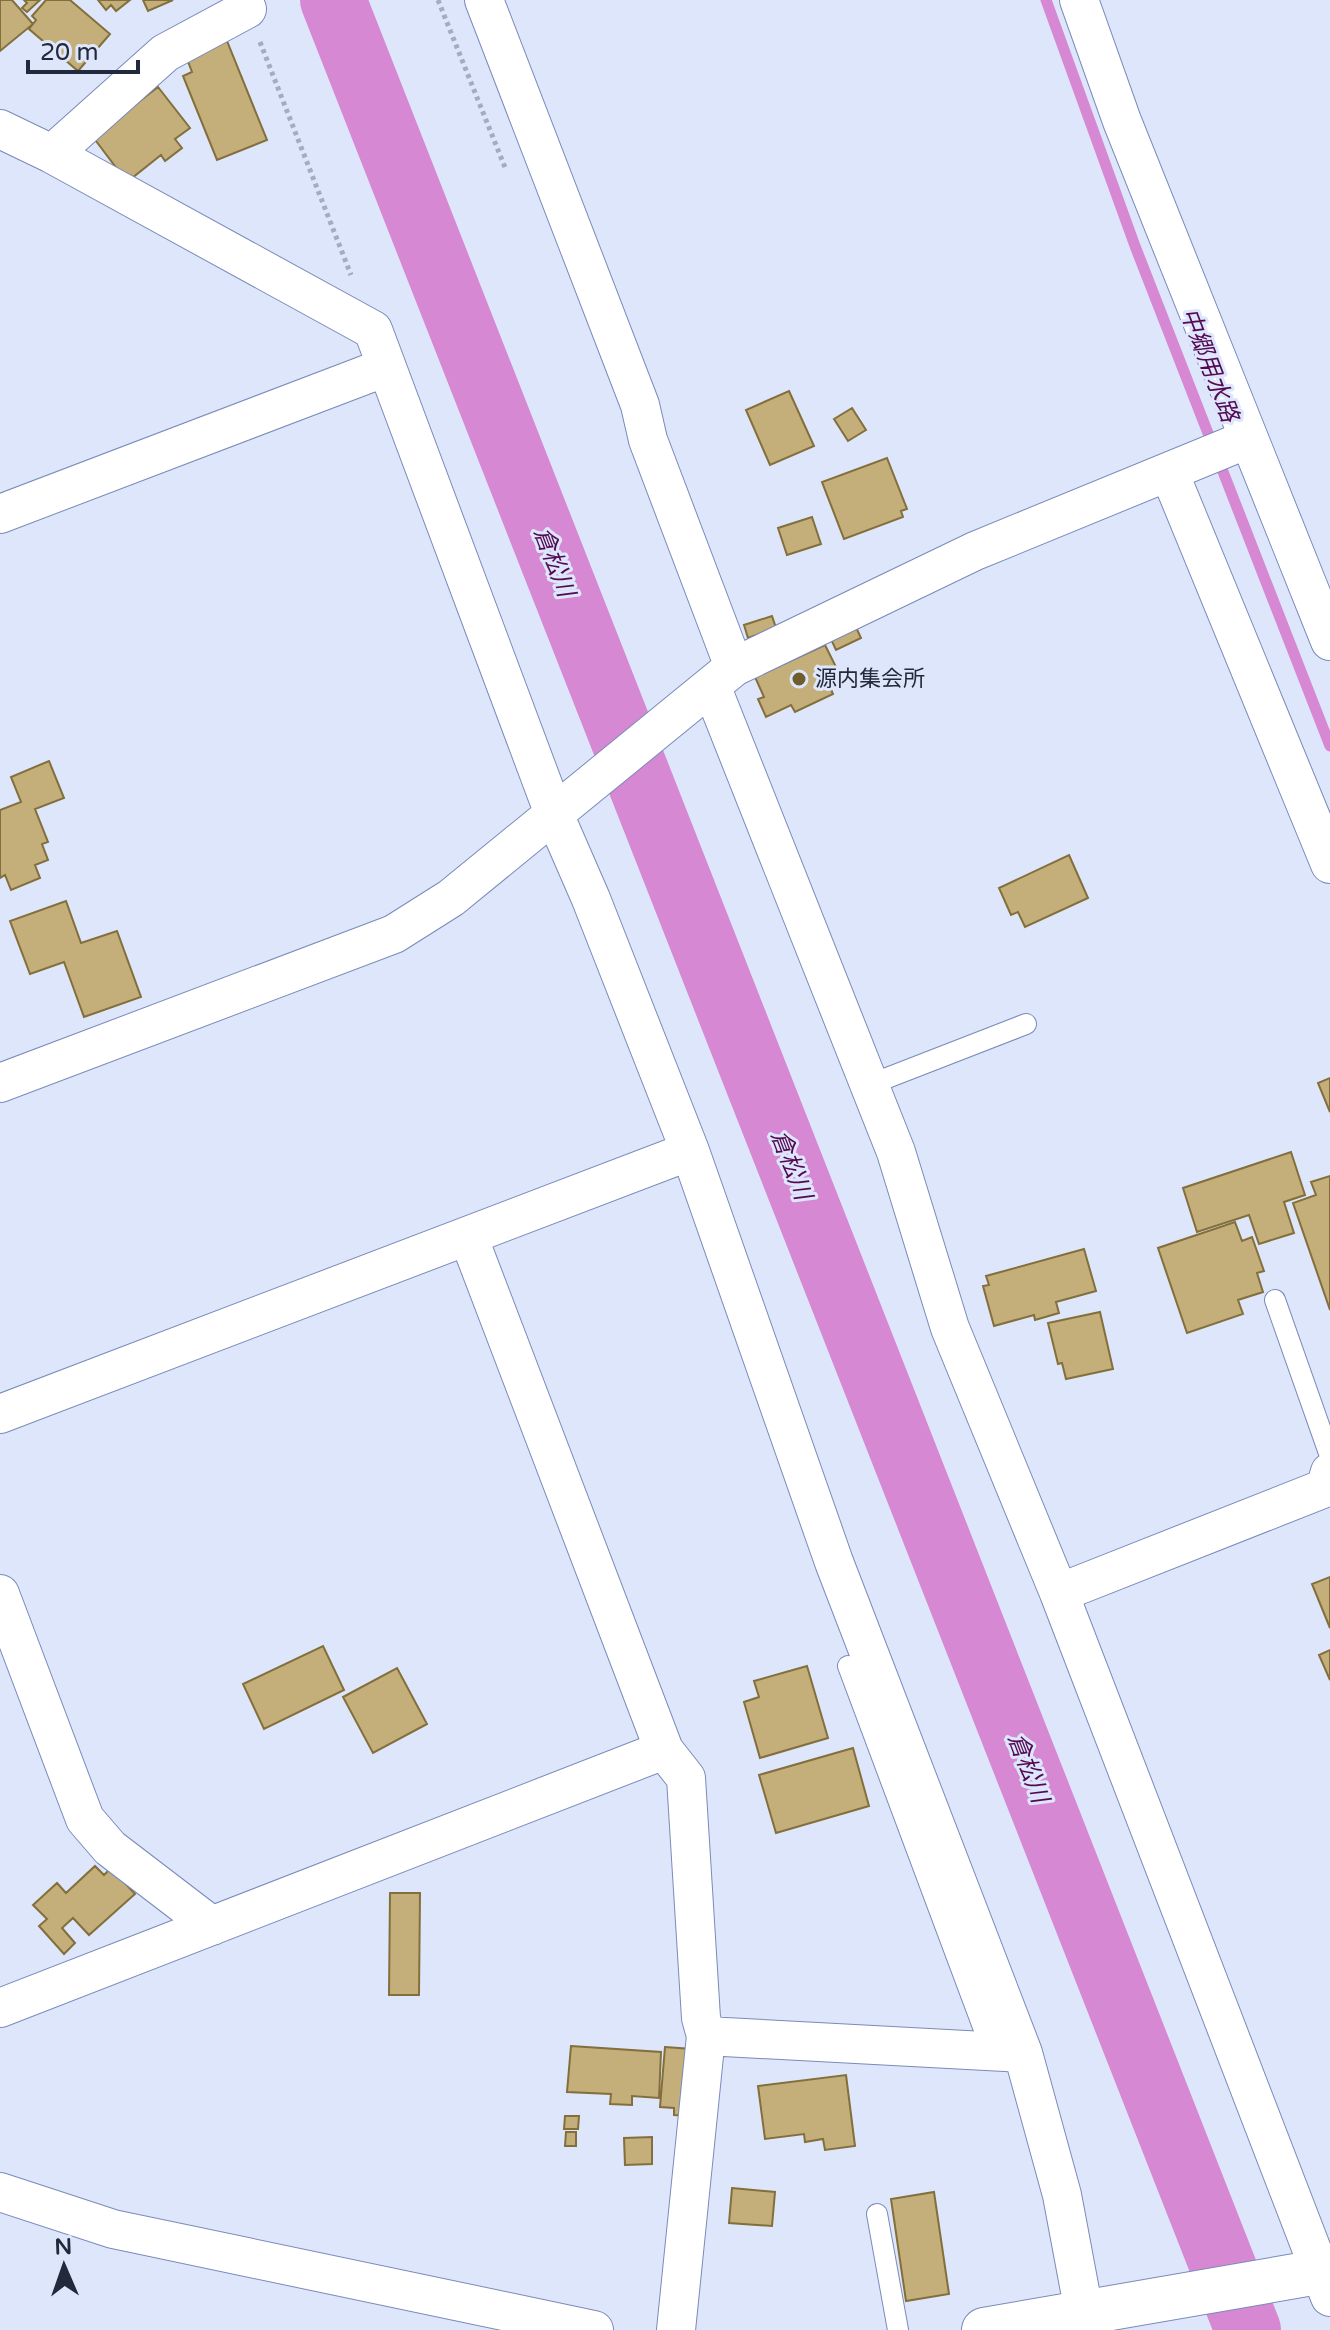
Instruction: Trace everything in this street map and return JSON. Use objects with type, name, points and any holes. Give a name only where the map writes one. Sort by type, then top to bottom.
[{"type":"street","points":[[484,0],[640,405],[648,440],[723,678],[896,1152],[950,1328],[1059,1593],[1323,2278],[1162,2299],[984,2330]]},
{"type":"street","points":[[1079,0],[1122,121],[1330,641]]},
{"type":"street","points":[[52,154],[165,53],[247,9]]},
{"type":"street","points":[[0,129],[52,154],[373,330],[554,814],[597,914],[690,1151],[1008,2052],[1062,2195],[1084,2312]]},
{"type":"street","points":[[0,514],[386,367]]},
{"type":"street","points":[[0,1083],[394,934],[451,898],[723,678],[975,551],[1248,439]]},
{"type":"street","points":[[1169,472],[1330,864]]},
{"type":"street","points":[[0,1414],[690,1151]]},
{"type":"street","points":[[468,1236],[664,1750],[686,1778],[701,2018],[706,2036],[676,2330]]},
{"type":"street","points":[[1059,1593],[1325,1488],[1330,1472]]},
{"type":"street","points":[[0,1594],[85,1819],[110,1848],[212,1926]]},
{"type":"street","points":[[0,2008],[664,1750]]},
{"type":"street","points":[[706,2036],[1008,2052]]},
{"type":"street","points":[[0,2192],[113,2229],[529,2324],[594,2330]]},
{"type":"lane","points":[[869,1085],[1026,1024]]},
{"type":"lane","points":[[1275,1300],[1330,1456]]},
{"type":"lane","points":[[848,1666],[1008,2052]]},
{"type":"lane","points":[[877,2214],[898,2330]]},
{"type":"path","points":[[247,9],[373,330]]},
{"type":"building","points":[[0,0],[12,0],[33,24],[0,51]]},
{"type":"building","points":[[24,0],[40,0],[27,12],[22,8],[27,3]]},
{"type":"building","points":[[46,0],[70,0],[110,34],[78,71],[29,29],[36,20],[32,16]]},
{"type":"building","points":[[98,0],[130,0],[116,11],[111,5],[106,10]]},
{"type":"building","points":[[143,0],[173,0],[148,11]]},
{"type":"building","points":[[225,36],[267,140],[217,160],[183,76],[192,72],[187,59]]},
{"type":"building","points":[[158,87],[190,128],[175,139],[182,148],[165,161],[161,155],[127,182],[93,137]]},
{"type":"building","points":[[789,391],[814,446],[770,465],[746,410]]},
{"type":"building","points":[[852,408],[866,430],[848,441],[834,419]]},
{"type":"building","points":[[887,458],[907,509],[901,511],[903,517],[844,539],[822,482]]},
{"type":"building","points":[[812,517],[821,544],[787,555],[778,528]]},
{"type":"building","points":[[772,616],[776,628],[748,638],[744,625]]},
{"type":"building","points":[[854,623],[861,638],[836,650],[829,635]]},
{"type":"building","name":"源内集会所","points":[[825,645],[843,681],[830,687],[833,694],[795,712],[791,705],[766,717],[758,699],[764,697],[755,677]]},
{"type":"building","points":[[49,761],[64,798],[35,809],[48,842],[42,844],[48,860],[35,865],[40,878],[11,890],[5,875],[0,878],[0,810],[21,802],[11,777]]},
{"type":"building","points":[[1069,855],[1088,898],[1025,927],[1018,912],[1011,915],[999,888]]},
{"type":"building","points":[[66,901],[81,943],[117,931],[141,997],[84,1017],[64,962],[30,974],[10,921]]},
{"type":"building","points":[[1330,1078],[1330,1112],[1318,1083]]},
{"type":"building","points":[[1291,1152],[1305,1195],[1284,1202],[1294,1233],[1259,1244],[1249,1215],[1197,1232],[1183,1188]]},
{"type":"building","points":[[1330,1176],[1330,1310],[1293,1203],[1316,1195],[1311,1182]]},
{"type":"building","points":[[1235,1222],[1242,1241],[1252,1237],[1264,1271],[1257,1273],[1263,1292],[1238,1300],[1243,1314],[1187,1333],[1158,1248]]},
{"type":"building","points":[[1084,1249],[1096,1291],[1056,1302],[1059,1313],[1035,1320],[1034,1315],[994,1326],[983,1286],[989,1285],[986,1276]]},
{"type":"building","points":[[1100,1312],[1113,1369],[1066,1379],[1062,1363],[1058,1364],[1048,1323]]},
{"type":"building","points":[[1330,1577],[1330,1628],[1312,1584]]},
{"type":"building","points":[[323,1646],[344,1690],[264,1729],[243,1684]]},
{"type":"building","points":[[1330,1650],[1330,1680],[1319,1655]]},
{"type":"building","points":[[807,1666],[828,1738],[760,1758],[744,1702],[759,1697],[754,1681]]},
{"type":"building","points":[[397,1668],[427,1724],[373,1753],[343,1697]]},
{"type":"building","points":[[853,1748],[869,1806],[776,1833],[759,1775]]},
{"type":"building","points":[[95,1866],[104,1875],[111,1868],[135,1894],[89,1935],[73,1918],[62,1928],[75,1943],[64,1954],[39,1926],[47,1919],[33,1905],[57,1883],[66,1893]]},
{"type":"building","points":[[390,1893],[420,1893],[419,1995],[389,1995]]},
{"type":"building","points":[[571,2046],[661,2052],[659,2098],[632,2096],[632,2105],[610,2104],[611,2094],[567,2092]]},
{"type":"building","points":[[665,2047],[692,2049],[687,2116],[674,2115],[674,2108],[660,2107]]},
{"type":"building","points":[[846,2075],[855,2146],[825,2150],[823,2139],[805,2142],[804,2134],[765,2139],[758,2086]]},
{"type":"building","points":[[565,2116],[579,2116],[578,2129],[564,2129]]},
{"type":"building","points":[[566,2132],[576,2132],[576,2146],[565,2146]]},
{"type":"building","points":[[652,2137],[652,2164],[625,2165],[624,2138]]},
{"type":"building","points":[[732,2188],[775,2192],[772,2226],[729,2223]]},
{"type":"building","points":[[934,2192],[949,2294],[906,2301],[891,2199]]},
{"type":"waterway","name":"倉松川","points":[[333,0],[1248,2330]]},
{"type":"waterway","name":"中郷用水路","points":[[1046,0],[1135,246],[1330,746]]},
{"type":"place","name":"源内集会所","points":[[799,679]]}]
